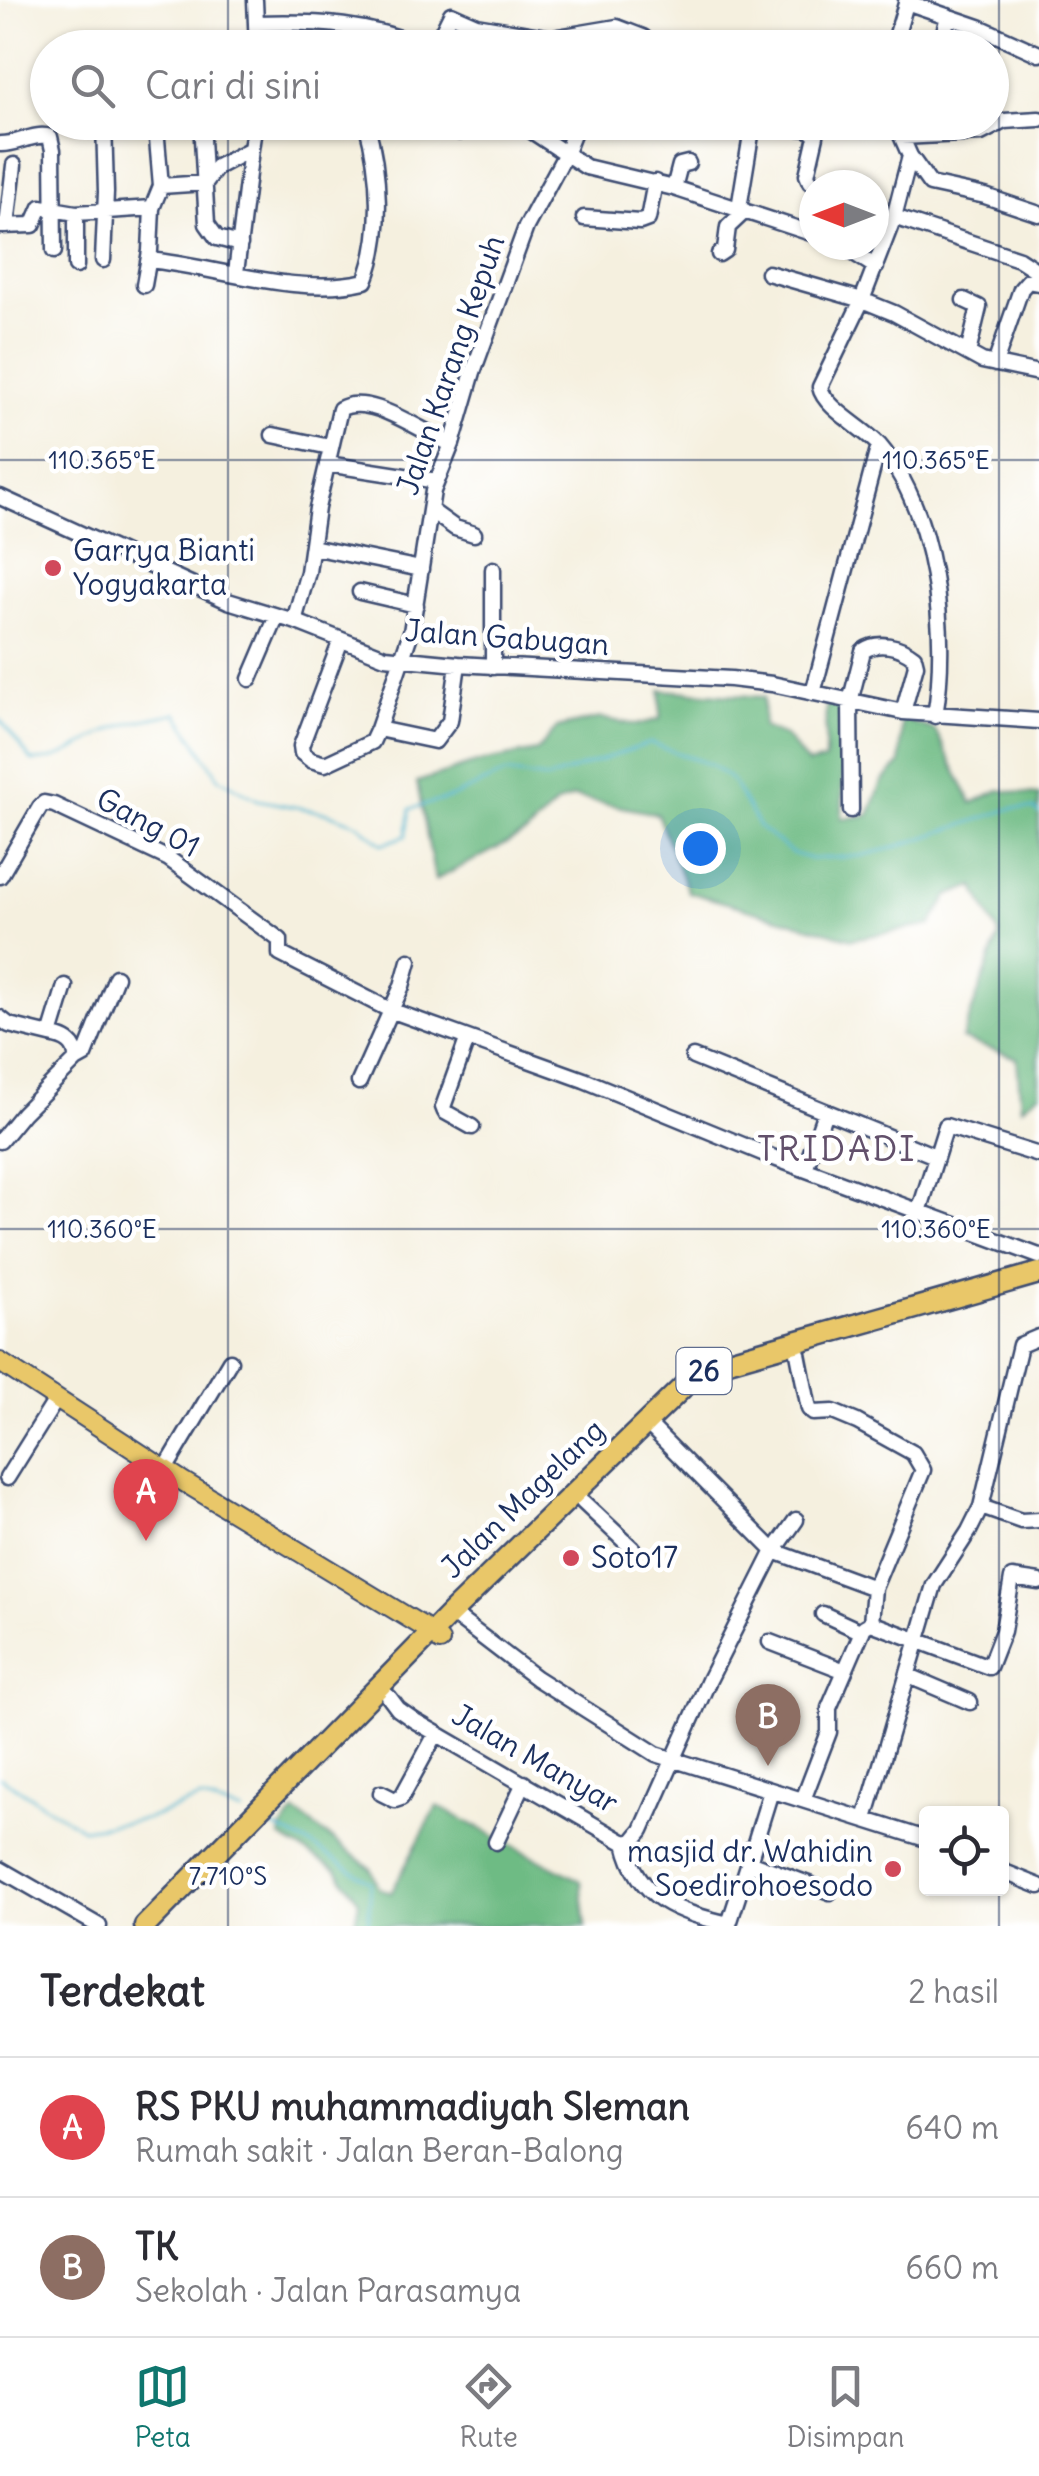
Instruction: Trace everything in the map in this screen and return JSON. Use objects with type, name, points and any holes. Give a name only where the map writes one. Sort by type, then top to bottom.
[{"type":"highway","name":"Jalan Magelang","points":[[457,1616],[656,1412],[708,1368],[1039,1273]]},
{"type":"highway","name":"Jalan Magelang","points":[[146,1926],[436,1636],[583,1502],[690,1395],[738,1370],[1039,1285]]},
{"type":"highway","name":"Jalan Magelang","points":[[165,1926],[389,1697],[436,1636]]},
{"type":"main road","points":[[0,1362],[436,1636]]},
{"type":"street","points":[[255,0],[256,30]]},
{"type":"street","points":[[898,30],[906,1],[982,30]]},
{"type":"street","points":[[441,30],[450,14],[476,25],[505,30]]},
{"type":"street","points":[[944,30],[948,16]]},
{"type":"street","points":[[256,24],[329,22],[372,30]]},
{"type":"street","points":[[599,30],[625,30]]},
{"type":"street","points":[[1009,41],[1039,54]]},
{"type":"street","points":[[1009,121],[1039,118]]},
{"type":"street","points":[[51,140],[54,251]]},
{"type":"street","points":[[103,260],[104,140]]},
{"type":"street","points":[[144,285],[152,208],[161,186],[157,140]]},
{"type":"street","points":[[202,140],[207,224],[217,238],[240,244]]},
{"type":"street","points":[[236,272],[253,140]]},
{"type":"street","points":[[149,260],[308,287],[365,281],[374,259],[376,233],[371,140]]},
{"type":"street","points":[[546,140],[586,167],[655,182],[799,229]]},
{"type":"street","name":"Jalan Karang Kepuh","points":[[378,729],[416,604],[436,481],[526,227],[571,140]]},
{"type":"street","points":[[719,254],[725,250],[728,227],[742,209],[751,140]]},
{"type":"street","points":[[809,170],[815,140]]},
{"type":"street","points":[[903,140],[930,184],[985,196],[1039,214]]},
{"type":"street","points":[[205,184],[217,167],[251,148]]},
{"type":"street","points":[[910,156],[876,267],[820,387],[826,401],[879,446],[908,493],[924,534],[941,626],[940,689],[935,716]]},
{"type":"street","points":[[674,188],[680,165],[688,163]]},
{"type":"street","points":[[14,166],[4,226],[33,225],[41,207],[76,213],[152,208]]},
{"type":"street","points":[[584,218],[640,222],[648,219],[655,182]]},
{"type":"street","points":[[161,186],[205,184]]},
{"type":"street","points":[[76,213],[76,266]]},
{"type":"street","points":[[894,217],[1019,259],[1039,272]]},
{"type":"street","points":[[867,260],[876,267]]},
{"type":"street","points":[[768,272],[862,300],[995,364],[1039,373]]},
{"type":"street","points":[[995,364],[1021,290],[1028,281],[1039,283]]},
{"type":"street","points":[[964,300],[979,307],[968,353]]},
{"type":"street","points":[[294,621],[340,408],[351,404],[384,410],[428,436],[452,444]]},
{"type":"street","points":[[273,435],[330,448]]},
{"type":"street","points":[[813,694],[879,446]]},
{"type":"street","points":[[327,464],[436,481]]},
{"type":"street","name":"Jalan Gabugan","points":[[0,497],[228,601],[294,621],[385,657],[731,679],[903,712],[1039,721]]},
{"type":"street","points":[[430,510],[455,528],[474,534]]},
{"type":"street","points":[[312,548],[422,569]]},
{"type":"street","points":[[493,666],[494,569]]},
{"type":"street","points":[[360,592],[416,604]]},
{"type":"street","points":[[250,679],[277,616]]},
{"type":"street","points":[[341,640],[306,726],[302,752],[325,764],[372,742],[378,729],[435,741],[450,721],[458,664]]},
{"type":"street","points":[[851,810],[850,702],[862,652],[869,646],[883,644],[914,657],[916,666],[903,712]]},
{"type":"street","name":"Gang 01","points":[[0,876],[40,807],[44,803],[54,805],[170,859],[280,940],[280,954],[390,1010]]},
{"type":"street","points":[[359,1082],[408,960]]},
{"type":"street","points":[[0,1141],[22,1113],[76,1060],[86,1055],[116,977]]},
{"type":"street","points":[[50,1035],[66,986]]},
{"type":"street","points":[[390,1010],[584,1080],[805,1169],[1039,1256]]},
{"type":"street","points":[[0,1018],[9,1025],[70,1042],[76,1060]]},
{"type":"street","points":[[467,1040],[443,1107],[444,1112],[472,1127]]},
{"type":"street","points":[[694,1058],[935,1156]]},
{"type":"street","points":[[805,1169],[824,1112]]},
{"type":"street","points":[[920,1212],[947,1126],[1039,1155]]},
{"type":"street","points":[[864,1818],[934,1585],[980,1507],[1016,1352],[1020,1344],[1039,1336]]},
{"type":"street","points":[[798,1353],[805,1396],[813,1413],[832,1412],[857,1422],[913,1453],[923,1470],[874,1588],[866,1627],[829,1708],[829,1732],[802,1800]]},
{"type":"street","points":[[166,1468],[230,1361]]},
{"type":"street","points":[[6,1478],[57,1398]]},
{"type":"street","points":[[653,1429],[774,1551],[874,1588]]},
{"type":"street","points":[[583,1502],[634,1549]]},
{"type":"street","points":[[980,1507],[1021,1521],[1039,1520]]},
{"type":"street","name":"Jalan Manyar","points":[[389,1697],[398,1710],[436,1734],[625,1844],[642,1830],[709,1680],[774,1551],[796,1520]]},
{"type":"street","points":[[822,1614],[920,1641],[989,1667],[1003,1631],[1012,1578],[1039,1582]]},
{"type":"street","points":[[457,1616],[536,1678],[656,1754],[919,1837]]},
{"type":"street","points":[[770,1642],[845,1671]]},
{"type":"street","points":[[909,1676],[970,1702]]},
{"type":"street","points":[[381,1794],[395,1800],[401,1798],[436,1734]]},
{"type":"street","points":[[496,1842],[524,1784]]},
{"type":"street","points":[[625,1844],[642,1885],[673,1907],[729,1925],[772,1792]]},
{"type":"street","points":[[749,1862],[830,1892]]},
{"type":"street","points":[[0,1869],[99,1926]]},
{"type":"street","points":[[1009,1874],[1039,1886]]},
{"type":"street","points":[[668,1926],[673,1907]]},
{"type":"green space","points":[[661,690],[764,697],[763,727],[785,736],[808,764],[825,760],[826,705],[845,707],[842,819],[869,815],[882,782],[900,764],[902,719],[935,730],[972,803],[999,790],[1039,795],[1039,1093],[1021,1108],[1017,1058],[962,1039],[999,935],[974,886],[948,896],[931,925],[852,939],[688,892],[657,814],[573,797],[556,804],[527,833],[435,880],[417,782],[476,763],[537,751],[557,728],[600,718],[637,725],[660,719]]},
{"type":"green space","points":[[437,1806],[581,1881],[586,1926],[354,1926],[359,1901],[337,1870],[280,1837],[295,1812],[371,1868],[379,1888],[391,1893]]},
{"type":"waterway","points":[[0,719],[32,761],[62,755],[123,726],[177,713],[219,778],[258,800],[328,813],[358,824],[382,844],[406,836],[410,809],[450,798],[506,773],[547,779],[650,743],[711,765],[731,779],[759,827],[792,853],[811,859],[860,856],[893,848],[1013,808],[1035,809],[1039,813]]},
{"type":"waterway","points":[[0,1777],[82,1829],[147,1819],[200,1799],[242,1812]]},
{"type":"waterway","points":[[258,1820],[313,1846],[371,1882],[368,1926]]},
{"type":"place","name":"Garrya Bianti Yogyakarta","points":[[53,568]]},
{"type":"place","name":"RS PKU muhammadiyah Sleman","points":[[146,1541]]},
{"type":"place","name":"Soto17","points":[[571,1558]]},
{"type":"place","name":"TK","points":[[768,1766]]},
{"type":"place","name":"masjid dr. Wahidin Soedirohoesodo","points":[[893,1869]]},
{"type":"district","name":"TRIDADI","points":[[837,1149]]}]
